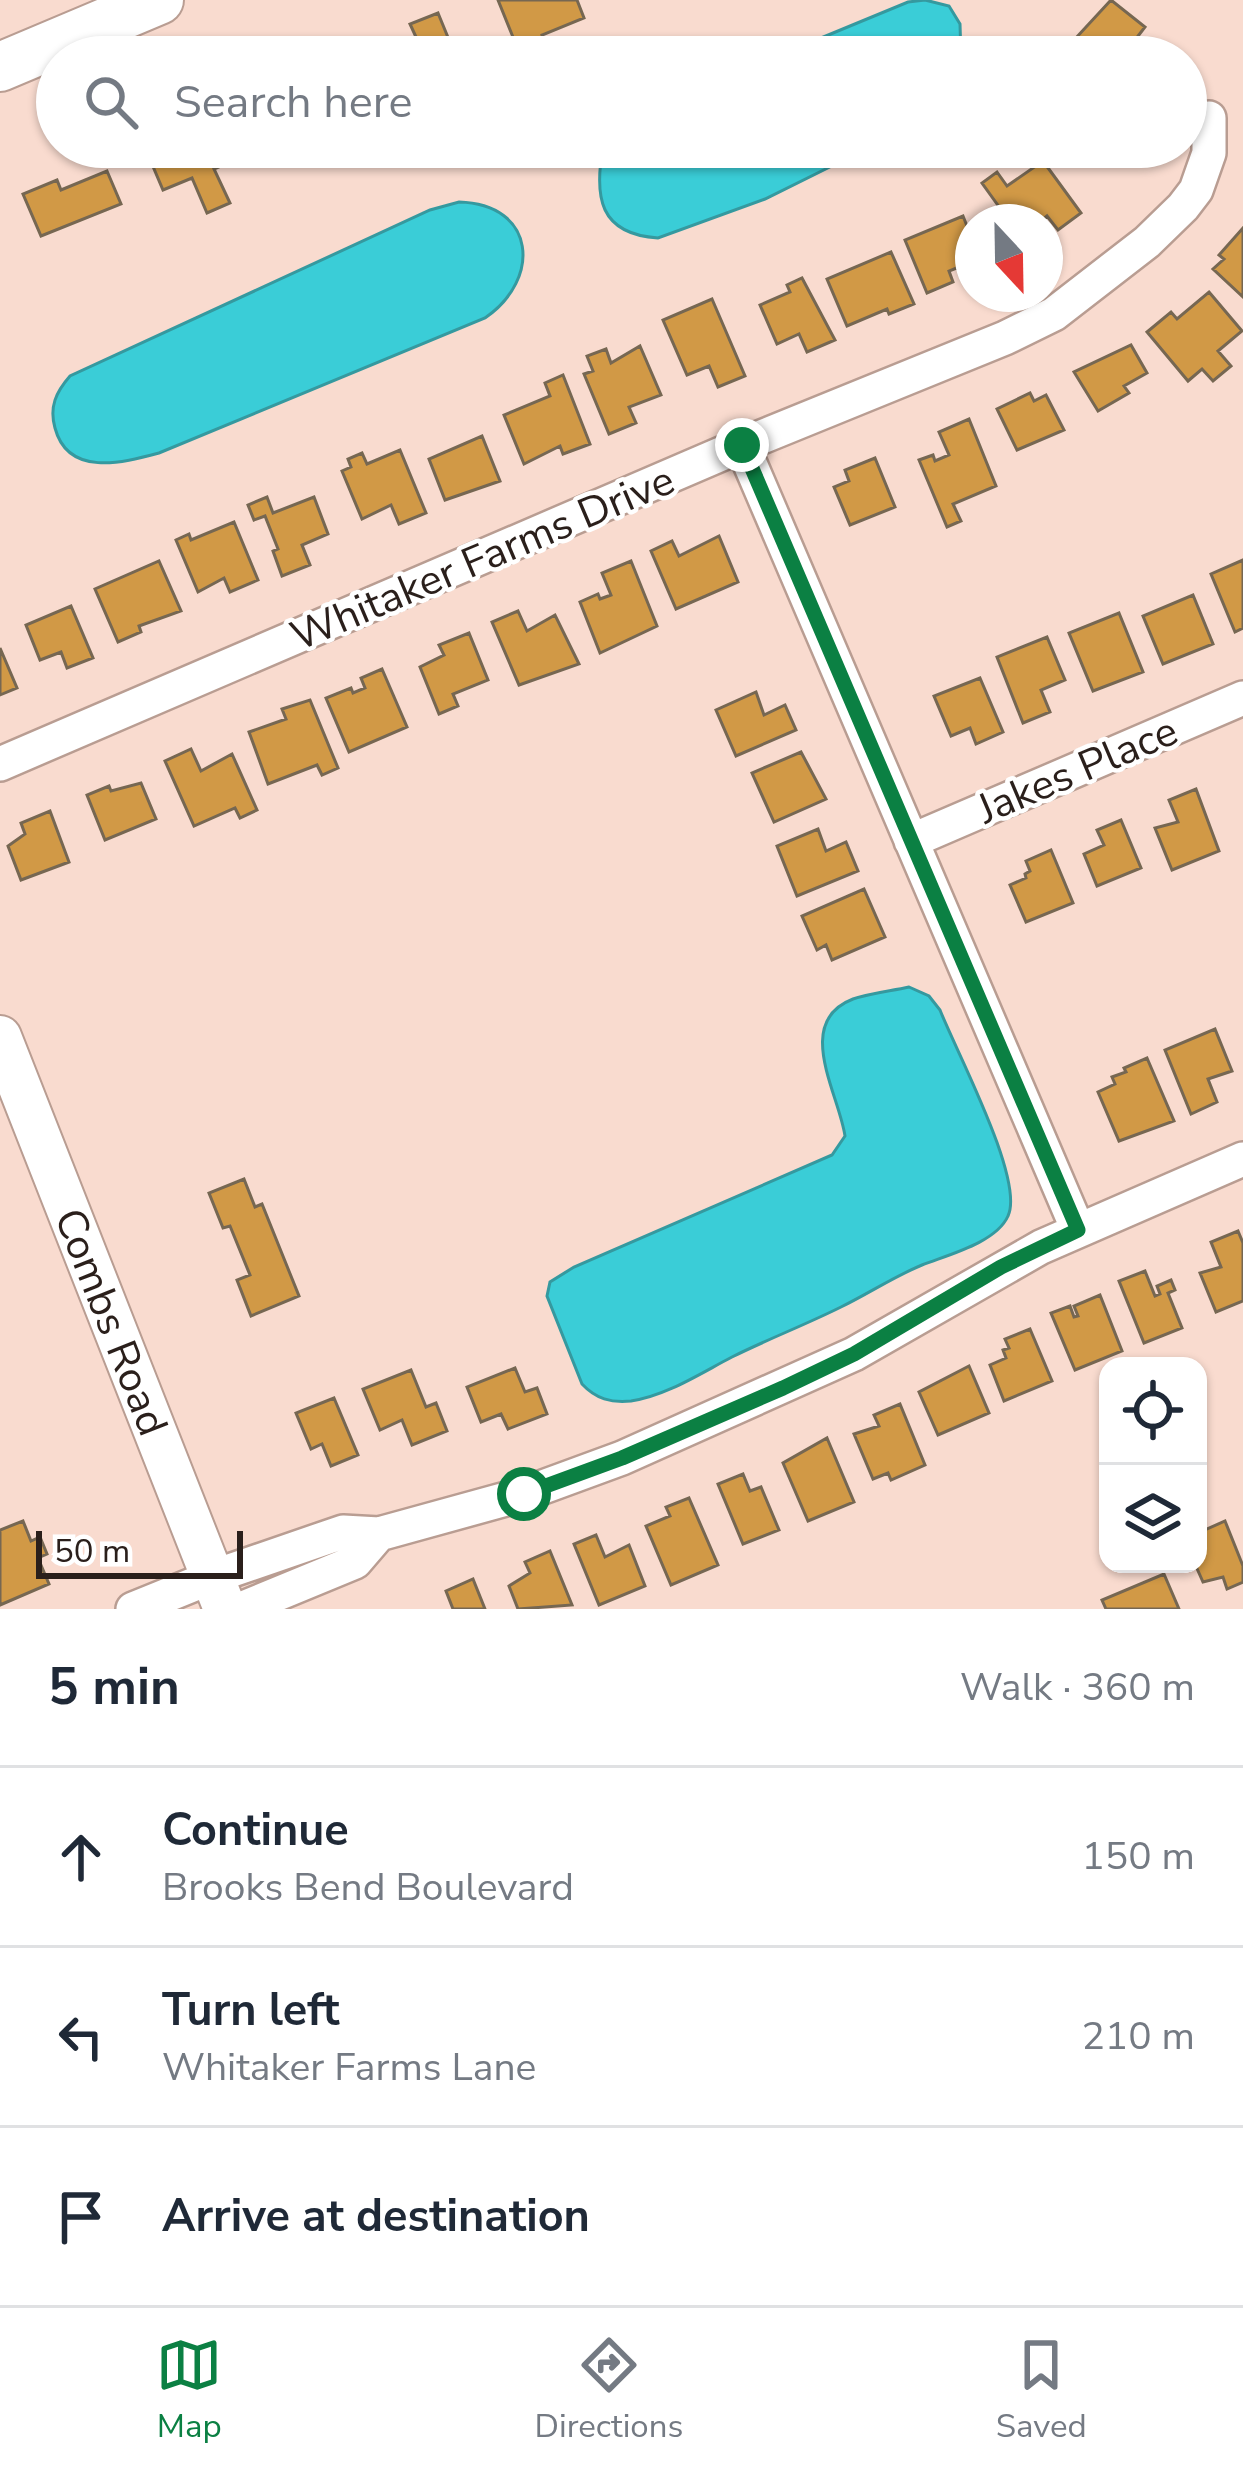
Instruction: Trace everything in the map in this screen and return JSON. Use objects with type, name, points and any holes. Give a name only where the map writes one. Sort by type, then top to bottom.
[{"type":"main road","points":[[74,36],[159,0]]},
{"type":"main road","points":[[0,67],[36,52]]},
{"type":"street","name":"Whitaker Farms Drive","points":[[1207,159],[1209,118]]},
{"type":"street","name":"Whitaker Farms Drive","points":[[0,764],[1054,314],[1147,242],[1183,207],[1204,168]]},
{"type":"street","points":[[742,445],[1078,1230]]},
{"type":"street","name":"Jakes Place","points":[[911,841],[1243,698]]},
{"type":"street","name":"Combs Road","points":[[0,1037],[219,1593]]},
{"type":"street","points":[[133,1609],[219,1593],[344,1532],[380,1534],[573,1477],[783,1388],[854,1354],[1001,1267],[1243,1159]]},
{"type":"street","points":[[241,1609],[355,1562],[380,1534]]},
{"type":"water","points":[[925,0],[949,6],[960,24],[960,36],[826,36],[908,2]]},
{"type":"water","points":[[601,168],[828,168],[765,199],[658,238],[638,235],[612,221],[600,182]]},
{"type":"water","points":[[459,202],[504,215],[522,246],[516,284],[485,318],[159,453],[98,463],[72,454],[62,444],[53,407],[70,376],[430,210]]},
{"type":"water","points":[[909,987],[929,996],[940,1010],[986,1115],[1011,1198],[1002,1225],[970,1247],[911,1270],[657,1394],[617,1401],[587,1389],[547,1296],[550,1282],[574,1267],[832,1155],[845,1136],[824,1060],[826,1024],[835,1010],[853,999]]},
{"type":"building","points":[[498,0],[577,0],[584,18],[542,36],[513,36]]},
{"type":"building","points":[[1111,0],[1145,27],[1138,36],[1078,36]]},
{"type":"building","points":[[438,13],[447,36],[416,36],[410,24]]},
{"type":"building","points":[[154,168],[216,168],[230,203],[207,213],[192,178],[163,190]]},
{"type":"building","points":[[1033,168],[1048,168],[1081,213],[1063,226],[1063,204],[997,204],[982,183],[997,172],[1007,186]]},
{"type":"building","points":[[107,171],[121,204],[41,236],[23,194],[57,180],[61,190]]},
{"type":"building","points":[[955,219],[955,269],[949,271],[953,282],[927,293],[905,240]]},
{"type":"building","points":[[1243,228],[1243,297],[1213,269]]},
{"type":"building","points":[[891,252],[914,304],[889,314],[887,309],[847,326],[827,279]]},
{"type":"building","points":[[802,278],[835,340],[807,352],[799,334],[777,344],[760,305],[790,292],[787,285]]},
{"type":"building","points":[[1209,292],[1242,331],[1218,351],[1231,366],[1213,381],[1202,369],[1188,381],[1147,332],[1171,312],[1177,319]]},
{"type":"building","points":[[712,299],[745,376],[718,387],[709,366],[687,375],[663,320]]},
{"type":"building","points":[[1131,345],[1147,373],[1124,386],[1129,393],[1098,411],[1074,372]]},
{"type":"building","points":[[640,346],[661,395],[629,407],[636,423],[609,434],[584,374],[593,371],[587,356],[606,349],[611,363]]},
{"type":"building","points":[[563,375],[590,444],[563,454],[560,446],[524,464],[504,415],[550,396],[545,383]]},
{"type":"building","points":[[1030,393],[1034,401],[1046,395],[1064,430],[1017,450],[997,409]]},
{"type":"building","points":[[969,419],[996,486],[953,504],[961,521],[947,527],[919,460],[933,455],[935,461],[949,455],[939,432]]},
{"type":"building","points":[[482,436],[500,481],[445,500],[429,459]]},
{"type":"building","points":[[400,450],[426,513],[399,524],[391,505],[362,519],[342,471],[351,467],[348,459],[362,453],[367,464]]},
{"type":"building","points":[[875,458],[895,507],[850,525],[834,487],[849,481],[845,470]]},
{"type":"building","points":[[267,497],[273,513],[314,497],[328,534],[302,545],[310,565],[282,576],[265,516],[254,520],[248,505]]},
{"type":"building","points":[[234,522],[258,580],[230,592],[224,578],[198,592],[176,540],[189,534],[191,540]]},
{"type":"building","points":[[719,536],[738,582],[676,609],[651,551],[672,541],[679,556]]},
{"type":"building","points":[[1243,560],[1243,628],[1235,632],[1211,574]]},
{"type":"building","points":[[159,561],[181,611],[139,626],[141,632],[118,642],[95,589]]},
{"type":"building","points":[[631,561],[657,626],[600,653],[580,602],[598,594],[600,599],[611,595],[602,573]]},
{"type":"building","points":[[1193,595],[1213,644],[1163,664],[1143,616]]},
{"type":"building","points":[[71,606],[93,658],[67,668],[61,652],[40,660],[26,625]]},
{"type":"building","points":[[518,611],[527,631],[555,615],[579,664],[519,685],[492,622]]},
{"type":"building","points":[[1119,613],[1143,672],[1093,691],[1069,633]]},
{"type":"building","points":[[469,633],[488,680],[453,694],[458,706],[439,714],[420,667],[444,655],[439,645]]},
{"type":"building","points":[[1047,637],[1065,680],[1041,690],[1050,712],[1023,723],[997,657]]},
{"type":"building","points":[[0,648],[17,688],[0,695]]},
{"type":"building","points":[[382,669],[407,727],[349,752],[326,698],[365,688],[361,678]]},
{"type":"building","points":[[980,678],[1003,732],[976,744],[970,728],[951,736],[934,696]]},
{"type":"building","points":[[756,692],[764,715],[785,705],[796,730],[736,756],[716,710]]},
{"type":"building","points":[[310,700],[338,768],[322,775],[317,765],[268,784],[249,732],[286,719],[282,709]]},
{"type":"building","points":[[191,749],[201,771],[232,754],[257,810],[240,818],[235,808],[194,826],[165,761]]},
{"type":"building","points":[[801,752],[826,799],[774,822],[752,773]]},
{"type":"building","points":[[141,783],[156,819],[105,840],[87,795],[109,786],[111,791]]},
{"type":"building","points":[[1196,789],[1219,851],[1172,870],[1155,828],[1178,822],[1169,800]]},
{"type":"building","points":[[50,811],[69,862],[21,880],[8,846],[25,834],[21,823]]},
{"type":"building","points":[[1121,820],[1141,868],[1097,886],[1084,854],[1104,845],[1097,830]]},
{"type":"building","points":[[818,829],[826,851],[846,842],[858,871],[797,896],[777,846]]},
{"type":"building","points":[[1051,850],[1073,903],[1026,922],[1010,885],[1026,878],[1030,871],[1026,861]]},
{"type":"building","points":[[864,889],[885,937],[832,960],[826,945],[817,950],[802,916]]},
{"type":"building","points":[[1215,1029],[1232,1071],[1208,1079],[1217,1102],[1191,1114],[1165,1050]]},
{"type":"building","points":[[1147,1058],[1174,1121],[1119,1141],[1098,1092],[1115,1084],[1112,1077],[1126,1072],[1124,1068]]},
{"type":"building","points":[[244,1179],[255,1207],[262,1204],[299,1296],[251,1316],[237,1280],[250,1275],[230,1226],[223,1228],[209,1193]]},
{"type":"building","points":[[1238,1231],[1243,1243],[1243,1301],[1216,1312],[1200,1273],[1221,1267],[1211,1242]]},
{"type":"building","points":[[1145,1271],[1155,1296],[1160,1294],[1157,1286],[1171,1280],[1175,1290],[1168,1293],[1182,1328],[1144,1343],[1119,1281]]},
{"type":"building","points":[[1100,1295],[1122,1351],[1075,1370],[1051,1313],[1070,1306],[1074,1317],[1078,1316],[1074,1306]]},
{"type":"building","points":[[1030,1329],[1052,1381],[1004,1401],[990,1365],[1006,1358],[1005,1339]]},
{"type":"building","points":[[969,1366],[989,1413],[938,1435],[919,1392]]},
{"type":"building","points":[[515,1368],[525,1392],[537,1388],[547,1414],[508,1429],[501,1414],[481,1422],[467,1387]]},
{"type":"building","points":[[411,1370],[426,1407],[436,1403],[447,1431],[412,1445],[402,1420],[380,1430],[363,1389]]},
{"type":"building","points":[[334,1398],[358,1455],[331,1466],[322,1444],[311,1449],[296,1413]]},
{"type":"building","points":[[900,1404],[925,1465],[891,1480],[888,1473],[873,1479],[854,1434],[879,1426],[874,1415]]},
{"type":"building","points":[[827,1438],[854,1502],[808,1521],[783,1463]]},
{"type":"building","points":[[743,1474],[750,1491],[761,1487],[779,1530],[743,1544],[718,1484]]},
{"type":"building","points":[[689,1498],[718,1565],[671,1585],[646,1526],[670,1516],[666,1507]]},
{"type":"building","points":[[23,1521],[31,1541],[40,1537],[47,1554],[38,1558],[49,1584],[0,1605],[0,1530]]},
{"type":"building","points":[[1225,1521],[1243,1566],[1243,1582],[1227,1589],[1223,1577],[1203,1582],[1199,1573],[1207,1573],[1207,1529]]},
{"type":"building","points":[[596,1535],[605,1557],[629,1545],[645,1586],[599,1605],[574,1544]]},
{"type":"building","points":[[550,1551],[572,1605],[518,1609],[509,1586],[530,1573],[525,1562]]},
{"type":"building","points":[[1164,1574],[1179,1609],[1106,1609],[1102,1600]]},
{"type":"building","points":[[473,1579],[485,1609],[453,1609],[446,1591]]},
{"type":"route","points":[[524,1494],[622,1458],[783,1388],[854,1354],[1001,1267],[1078,1230],[742,445]]}]
